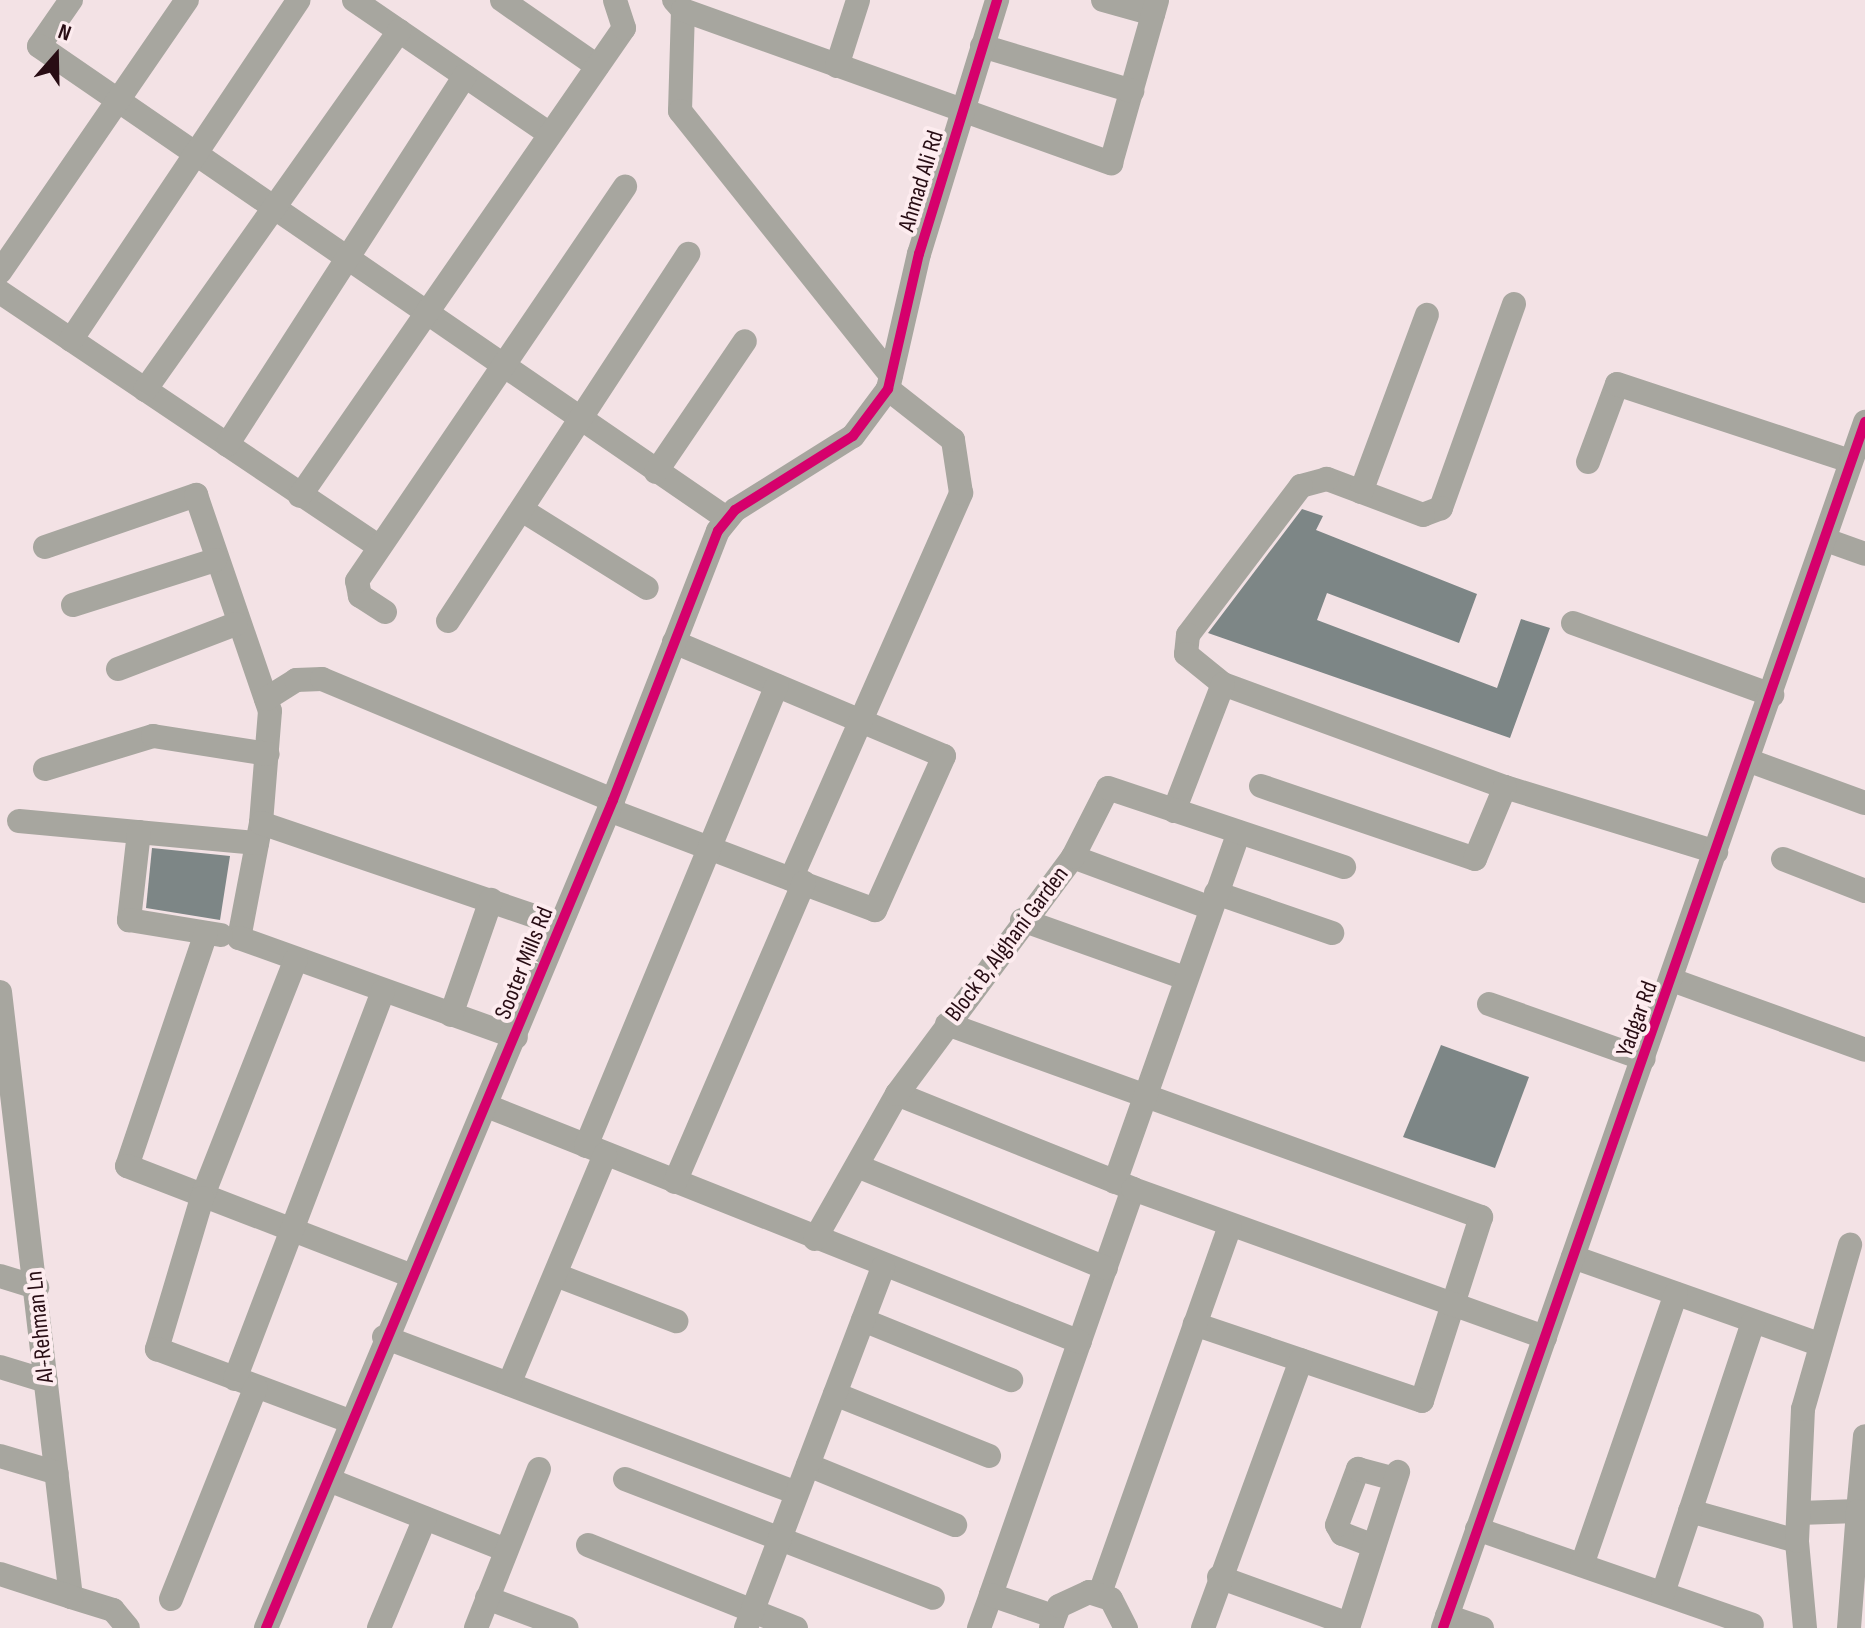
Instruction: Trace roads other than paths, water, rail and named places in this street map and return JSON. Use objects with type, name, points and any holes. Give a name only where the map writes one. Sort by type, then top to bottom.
[{"type":"street","points":[[71,0],[39,46],[423,315],[726,518],[853,436],[890,382]]},
{"type":"street","points":[[0,272],[187,0]]},
{"type":"street","points":[[71,340],[299,0]]},
{"type":"street","points":[[354,0],[550,134]]},
{"type":"street","points":[[502,0],[597,66]]},
{"type":"street","points":[[300,496],[624,28],[615,0]]},
{"type":"street","points":[[837,66],[858,0]]},
{"type":"street","name":"Ahmad Ali Rd","points":[[890,382],[963,112],[997,0]]},
{"type":"street","points":[[675,1182],[861,721],[961,493],[953,440],[890,382],[680,111],[678,3],[837,66],[1111,163],[1155,7],[1103,0]]},
{"type":"street","points":[[145,390],[399,31]]},
{"type":"street","points":[[982,46],[1132,91]]},
{"type":"street","points":[[227,445],[465,76]]},
{"type":"street","points":[[385,612],[356,589],[379,547],[625,186]]},
{"type":"street","points":[[448,621],[688,254]]},
{"type":"street","points":[[0,292],[379,547]]},
{"type":"street","points":[[1514,304],[1441,508],[1423,515],[1327,479],[1301,486],[1188,635],[1186,654],[1197,670],[1223,684],[1505,787],[1716,852]]},
{"type":"street","points":[[1361,492],[1427,315]]},
{"type":"street","points":[[656,472],[745,341]]},
{"type":"street","points":[[1588,462],[1617,384],[1850,461]]},
{"type":"street","name":"Yadgar Rd","points":[[1445,1622],[1750,761],[1865,422]]},
{"type":"street","points":[[45,547],[196,495],[236,624],[266,699],[268,754],[259,833],[239,938]]},
{"type":"street","points":[[522,510],[647,588]]},
{"type":"street","name":"Sooter Mills Rd","points":[[266,1628],[329,1480],[384,1337],[516,1037],[726,518]]},
{"type":"street","points":[[1826,540],[1865,554]]},
{"type":"street","points":[[73,605],[215,560]]},
{"type":"street","points":[[1573,623],[1772,695]]},
{"type":"street","points":[[118,669],[236,624]]},
{"type":"street","points":[[266,699],[296,680],[322,679],[706,846],[875,910],[944,756],[674,642]]},
{"type":"street","points":[[1223,684],[1174,811],[1344,867]]},
{"type":"street","points":[[509,1384],[556,1275],[596,1150],[706,846],[777,686]]},
{"type":"street","points":[[45,769],[153,736],[268,754]]},
{"type":"street","points":[[1750,761],[1865,803]]},
{"type":"street","points":[[1261,786],[1475,859],[1505,787]]},
{"type":"street","name":"Block B, Alghani Garden","points":[[815,1239],[897,1094],[1022,920],[1073,857],[1108,788],[1174,811]]},
{"type":"street","points":[[19,821],[139,832],[259,833],[491,900],[560,925]]},
{"type":"street","points":[[139,832],[129,920],[239,938],[516,1037]]},
{"type":"street","points":[[979,1628],[1106,1268],[1143,1098],[1239,832]]},
{"type":"street","points":[[1073,857],[1332,933]]},
{"type":"street","points":[[1783,859],[1865,891]]},
{"type":"street","points":[[451,1015],[491,900]]},
{"type":"street","points":[[1022,920],[1185,978]]},
{"type":"street","points":[[206,933],[185,1008],[126,1156],[135,1173],[412,1276]]},
{"type":"street","points":[[296,959],[202,1198],[157,1349],[350,1421]]},
{"type":"street","points":[[1672,980],[1865,1050]]},
{"type":"street","points":[[171,1599],[245,1383],[291,1230],[383,991]]},
{"type":"street","name":"Al-Rehman Ln","points":[[0,992],[12,1166],[37,1287],[71,1597]]},
{"type":"street","points":[[1489,1004],[1644,1059]]},
{"type":"street","points":[[947,1024],[1143,1098],[1481,1217],[1422,1401],[1195,1324]]},
{"type":"street","points":[[897,1094],[1230,1226],[1545,1337]]},
{"type":"street","points":[[487,1106],[883,1267],[1080,1342]]},
{"type":"street","points":[[857,1166],[1106,1268]]},
{"type":"street","points":[[1100,1593],[1230,1226]]},
{"type":"street","points":[[1805,1628],[1797,1541],[1803,1409],[1819,1344],[1850,1245]]},
{"type":"street","points":[[1573,1257],[1819,1344]]},
{"type":"street","points":[[750,1620],[883,1267]]},
{"type":"street","points":[[556,1275],[676,1321]]},
{"type":"street","points":[[0,1276],[37,1287]]},
{"type":"street","points":[[1582,1565],[1676,1294]]},
{"type":"street","points":[[863,1320],[1011,1380]]},
{"type":"street","points":[[1663,1593],[1753,1322]]},
{"type":"street","points":[[384,1337],[797,1493]]},
{"type":"street","points":[[1203,1628],[1219,1577],[1301,1360]]},
{"type":"street","points":[[0,1367],[46,1381]]},
{"type":"street","points":[[835,1394],[989,1456]]},
{"type":"street","points":[[1849,1628],[1860,1562],[1858,1511],[1865,1436]]},
{"type":"street","points":[[0,1456],[57,1473]]},
{"type":"street","points":[[808,1465],[955,1525]]},
{"type":"street","points":[[476,1628],[539,1469]]},
{"type":"street","points":[[1219,1577],[1348,1626],[1374,1546],[1396,1475],[1358,1469],[1337,1525],[1342,1534],[1374,1546]]},
{"type":"street","points":[[625,1479],[778,1543],[933,1598]]},
{"type":"street","points":[[329,1480],[506,1550]]},
{"type":"street","points":[[1690,1511],[1797,1541]]},
{"type":"street","points":[[1799,1513],[1858,1511]]},
{"type":"street","points":[[379,1628],[425,1518]]},
{"type":"street","points":[[1477,1529],[1752,1625]]},
{"type":"street","points":[[588,1545],[750,1620],[796,1628]]},
{"type":"street","points":[[0,1574],[113,1610],[128,1628]]},
{"type":"street","points":[[991,1595],[1052,1622],[1078,1593],[1100,1593],[1120,1609],[1126,1628]]},
{"type":"street","points":[[487,1598],[567,1628]]},
{"type":"street","points":[[1445,1622],[1482,1628]]}]
